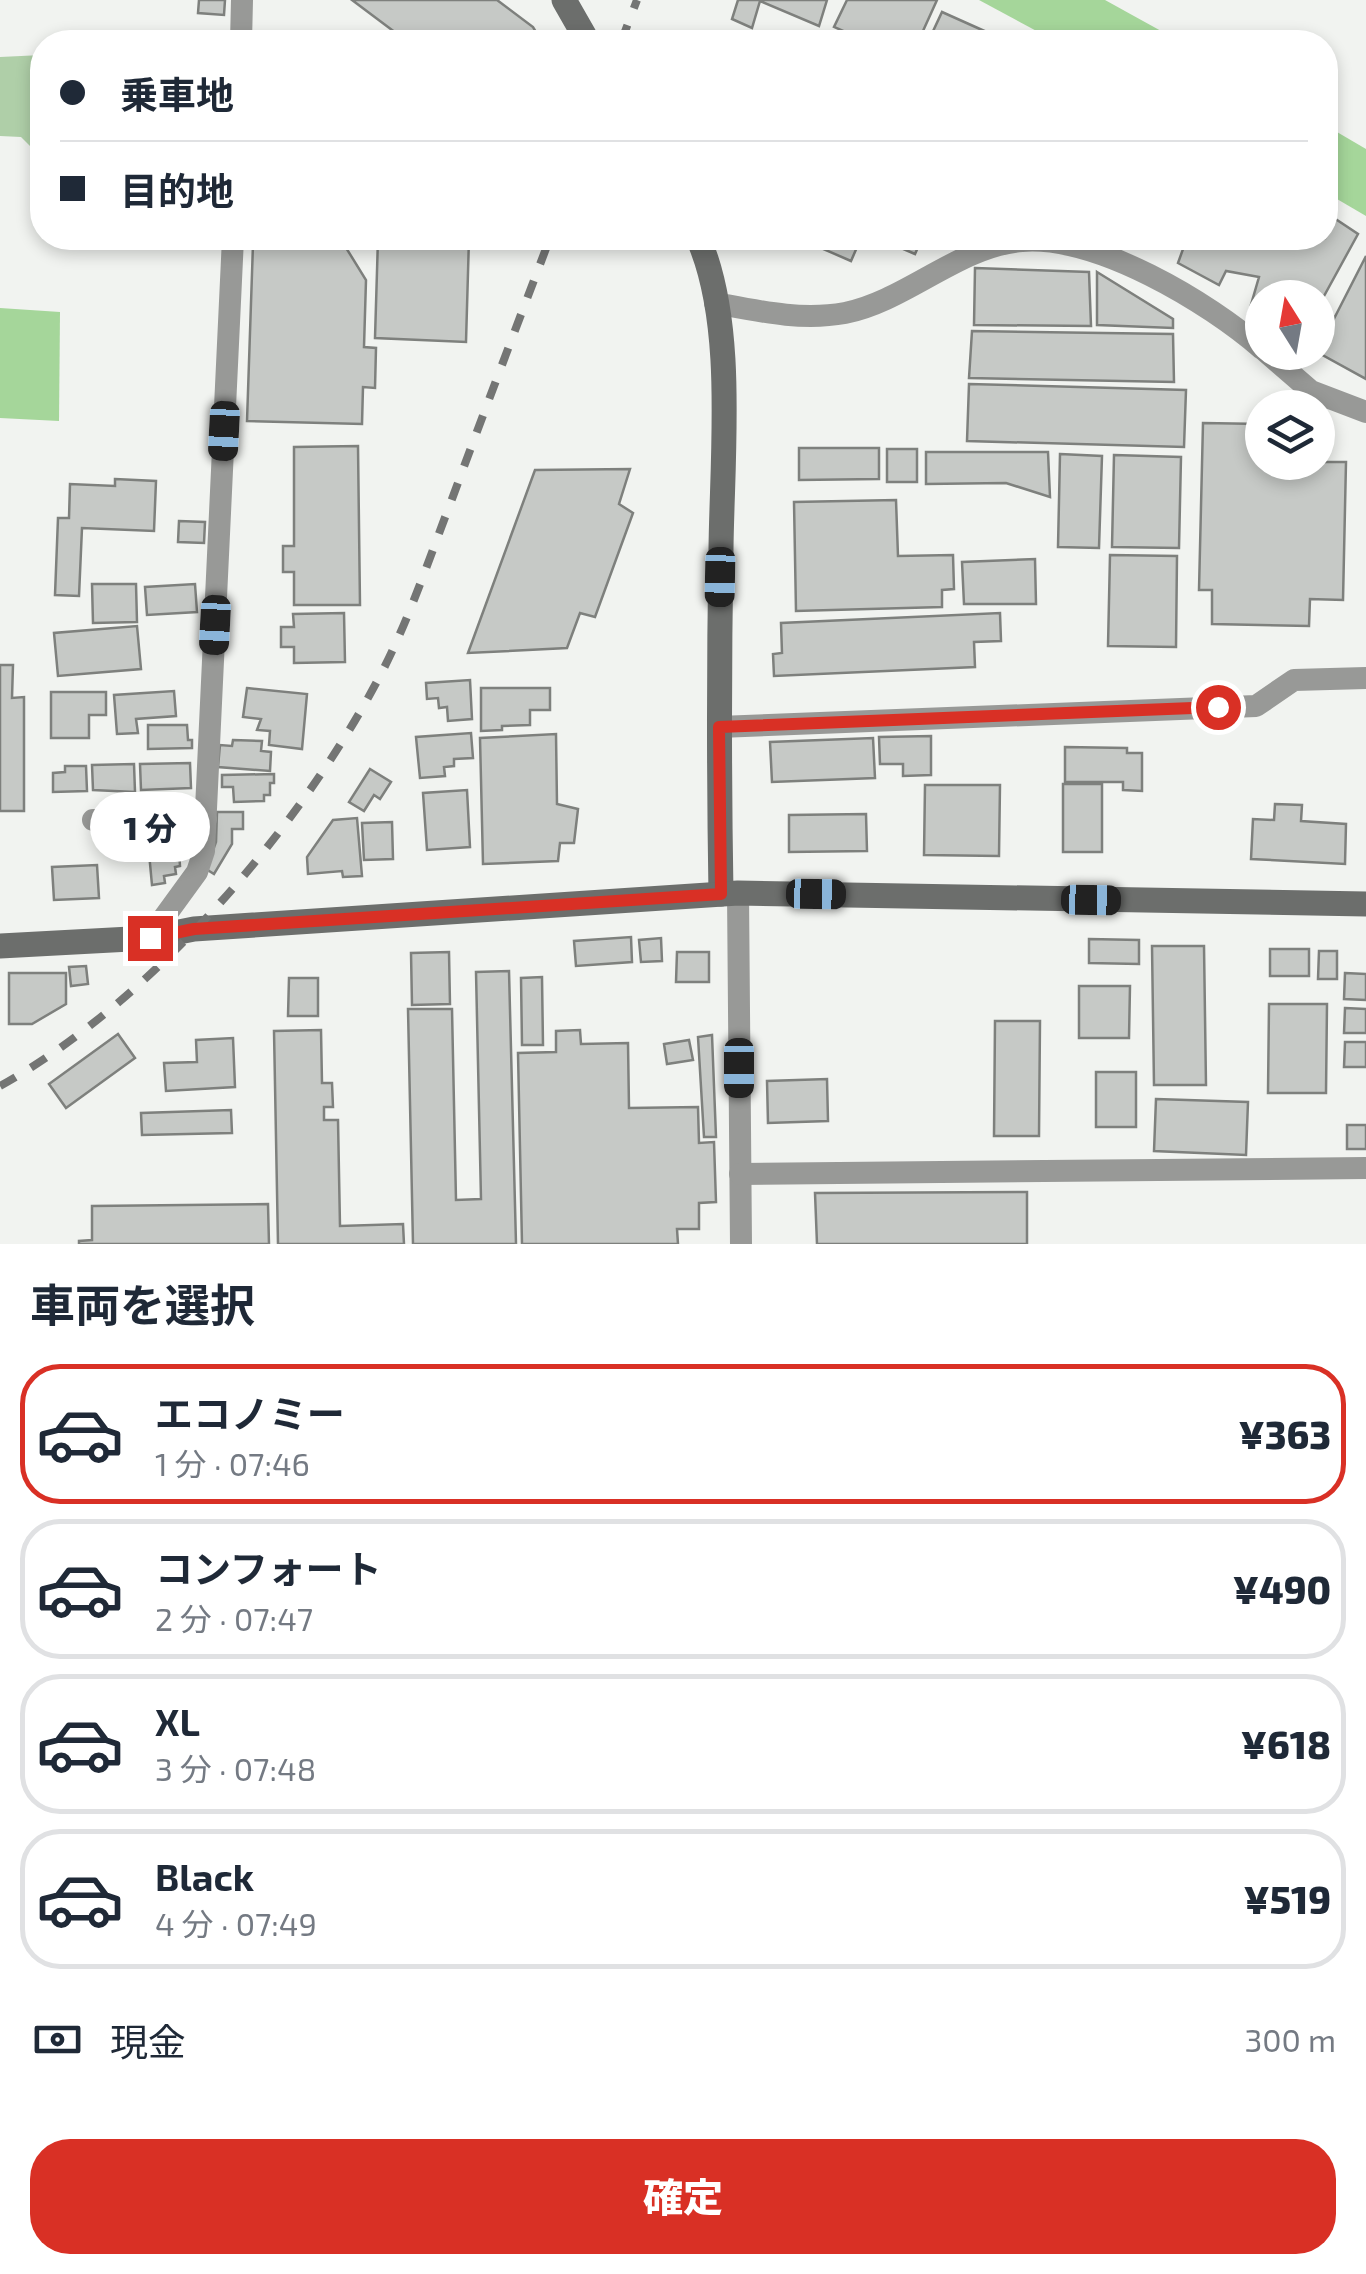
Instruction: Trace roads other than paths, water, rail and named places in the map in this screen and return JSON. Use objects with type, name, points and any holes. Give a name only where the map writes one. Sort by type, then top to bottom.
[{"type":"street","points":[[241,30],[242,0]]},
{"type":"street","points":[[564,0],[581,30]]},
{"type":"street","points":[[150,938],[198,872],[204,851],[232,250]]},
{"type":"street","points":[[703,250],[716,303],[723,390],[719,727],[729,894],[740,1244]]},
{"type":"street","points":[[716,303],[787,316],[846,313],[899,292],[967,257],[991,250]]},
{"type":"street","points":[[1086,250],[1161,280],[1245,334]]},
{"type":"street","points":[[1286,370],[1311,391],[1366,412]]},
{"type":"street","points":[[719,727],[1256,706],[1294,680],[1366,678]]},
{"type":"street","points":[[93,820],[206,818]]},
{"type":"street","points":[[0,946],[150,938],[194,929],[729,894],[1366,904]]},
{"type":"street","points":[[740,1174],[1366,1168]]},
{"type":"railway","points":[[626,30],[637,0]]},
{"type":"railway","points":[[0,1086],[57,1050],[113,1007],[168,957],[220,903],[312,787],[384,668],[412,606],[546,250]]}]
